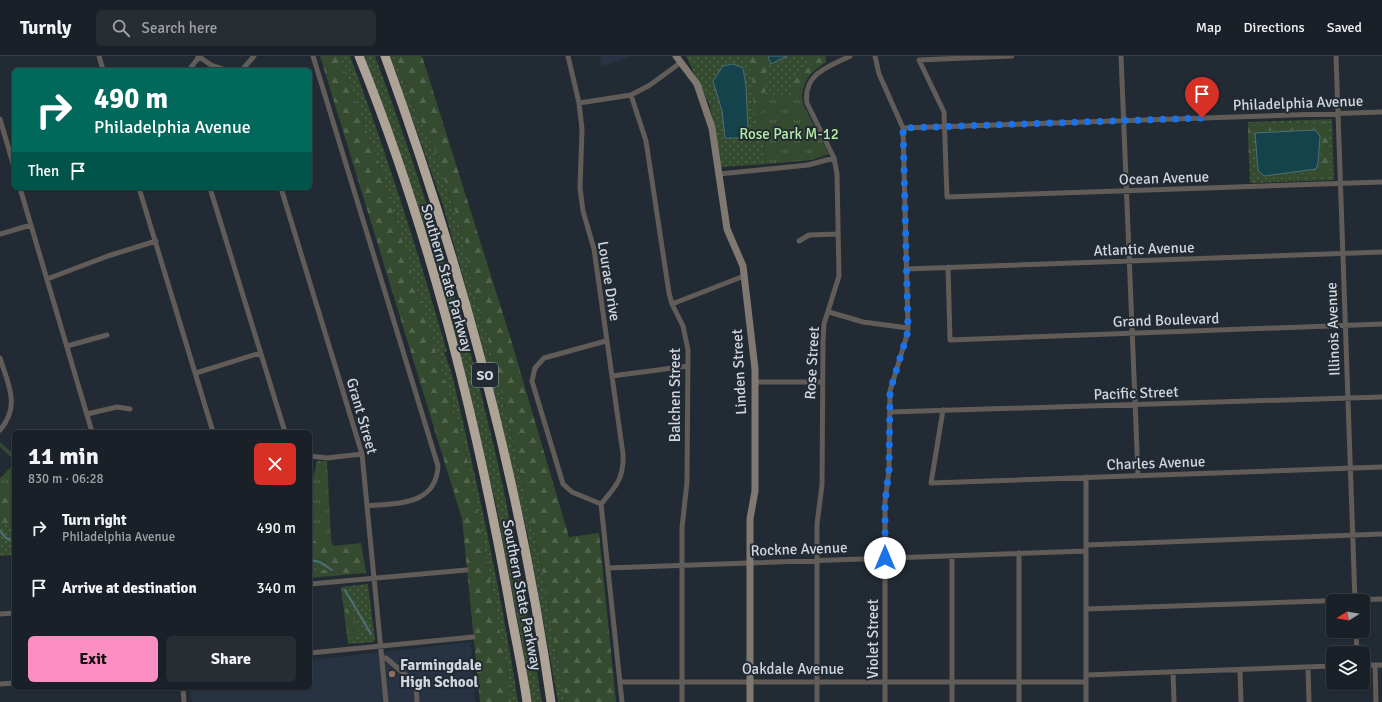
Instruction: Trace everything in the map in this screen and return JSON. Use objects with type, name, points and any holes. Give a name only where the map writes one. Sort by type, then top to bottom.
[{"type":"highway","name":"Southern State Parkway","points":[[359,56],[413,210],[459,370],[496,525],[527,702]]},
{"type":"highway","name":"Southern State Parkway","points":[[385,56],[436,203],[479,350],[521,531],[539,624],[551,702]]},
{"type":"street","points":[[99,56],[102,68]]},
{"type":"street","points":[[190,68],[198,56],[221,68]]},
{"type":"street","points":[[244,68],[254,56]]},
{"type":"street","points":[[313,56],[438,466],[437,478],[432,487],[422,497],[414,501],[367,506]]},
{"type":"street","name":"Lourae Drive","points":[[568,56],[579,103],[582,129],[579,167],[583,211],[594,249],[623,467],[618,483],[601,504]]},
{"type":"street","name":"Linden Street","points":[[676,56],[697,84],[712,128],[727,229],[740,256],[744,276],[755,382],[754,491],[750,519],[750,702]]},
{"type":"street","name":"Rose Street","points":[[817,702],[817,524],[822,485],[822,342],[824,324],[839,276],[837,174],[834,158],[807,103],[806,94],[807,86],[812,78],[850,56]]},
{"type":"street","name":"Violet Street","points":[[875,56],[879,74],[903,128],[908,328],[890,391],[889,470],[885,502],[884,702]]},
{"type":"street","points":[[944,127],[944,112],[919,60],[1012,56]]},
{"type":"street","points":[[1121,56],[1138,475]]},
{"type":"street","name":"Illinois Avenue","points":[[1336,56],[1355,594]]},
{"type":"street","points":[[579,103],[631,95],[650,85],[680,63]]},
{"type":"street","name":"Balchen Street","points":[[631,95],[646,141],[666,278],[672,304],[686,335],[688,366],[687,482],[682,528],[682,702]]},
{"type":"street","name":"Philadelphia Avenue","points":[[903,128],[1382,112]]},
{"type":"street","points":[[0,119],[12,160]]},
{"type":"street","name":"Ocean Avenue","points":[[944,127],[947,197],[1382,182]]},
{"type":"street","points":[[719,174],[808,165],[834,158]]},
{"type":"street","points":[[21,190],[91,430]]},
{"type":"street","points":[[140,190],[212,430]]},
{"type":"street","points":[[211,190],[284,430]]},
{"type":"street","name":"Grant Street","points":[[282,190],[362,454],[386,702]]},
{"type":"street","points":[[0,234],[31,225]]},
{"type":"street","points":[[799,241],[809,235],[838,234]]},
{"type":"street","points":[[47,279],[108,256],[156,241]]},
{"type":"street","name":"Atlantic Avenue","points":[[906,269],[1382,252]]},
{"type":"street","name":"Grand Boulevard","points":[[948,267],[950,340],[1382,324]]},
{"type":"street","points":[[672,304],[744,276]]},
{"type":"street","points":[[829,312],[863,322],[908,328]]},
{"type":"street","points":[[67,346],[107,335]]},
{"type":"street","points":[[606,341],[544,358],[535,368],[532,381],[563,484],[572,492],[601,504],[622,702]]},
{"type":"street","points":[[196,373],[260,353]]},
{"type":"street","points":[[0,360],[12,400],[9,417],[0,430]]},
{"type":"street","points":[[612,376],[688,366]]},
{"type":"street","points":[[755,382],[822,382]]},
{"type":"street","name":"Pacific Street","points":[[890,412],[1382,397]]},
{"type":"street","points":[[87,414],[117,407],[130,410]]},
{"type":"street","name":"Charles Avenue","points":[[943,410],[931,483],[1382,467]]},
{"type":"street","points":[[312,456],[327,458],[362,454]]},
{"type":"street","points":[[1086,477],[1086,702]]},
{"type":"street","points":[[1086,544],[1382,534]]},
{"type":"street","name":"Rockne Avenue","points":[[608,568],[1086,551]]},
{"type":"street","points":[[1019,553],[1019,702]]},
{"type":"street","points":[[952,556],[952,702]]},
{"type":"street","points":[[312,584],[466,570]]},
{"type":"street","points":[[1370,599],[1382,599]]},
{"type":"street","points":[[1086,609],[1326,601]]},
{"type":"street","points":[[0,614],[12,613]]},
{"type":"street","points":[[312,653],[473,637]]},
{"type":"street","points":[[382,658],[386,658],[416,684],[417,702]]},
{"type":"street","points":[[1370,665],[1382,665]]},
{"type":"street","points":[[1375,665],[1376,702]]},
{"type":"street","points":[[1086,675],[1326,666]]},
{"type":"street","points":[[1308,667],[1309,702]]},
{"type":"street","points":[[1240,670],[1241,702]]},
{"type":"street","points":[[1173,672],[1174,702]]},
{"type":"street","name":"Oakdale Avenue","points":[[620,682],[1086,682]]},
{"type":"street","points":[[0,684],[12,683]]},
{"type":"street","points":[[182,690],[184,702]]},
{"type":"shaded area","points":[[600,56],[632,56],[601,67]]},
{"type":"shaded area","points":[[768,56],[787,56],[771,64]]},
{"type":"shaded area","points":[[733,64],[743,68],[746,86],[748,129],[739,138],[725,138],[722,111],[713,81],[723,66]]},
{"type":"shaded area","points":[[1315,130],[1320,136],[1318,163],[1316,169],[1264,176],[1258,170],[1255,133]]},
{"type":"shaded area","name":"Farmingdale High School","points":[[471,642],[475,702],[192,702],[190,690],[312,690],[312,660]]},
{"type":"green space","points":[[320,56],[339,56],[379,165],[465,447],[507,668],[511,702],[480,702],[462,519]]},
{"type":"green space","points":[[339,56],[350,56],[364,93],[402,203],[447,352],[444,352],[452,374],[488,537],[518,702],[511,702],[507,668],[465,447],[379,165]]},
{"type":"green space","points":[[364,56],[375,56],[392,101],[423,192],[464,329],[504,491],[518,561],[542,702],[530,702],[523,649],[496,505],[463,369],[400,159]]},
{"type":"green space","points":[[390,56],[395,56],[412,102],[435,151],[465,242],[472,286],[495,364],[540,558],[565,702],[558,702],[528,537],[488,367],[442,202]]},
{"type":"green space","points":[[395,56],[422,56],[509,333],[569,537],[599,533],[616,702],[565,702],[540,558],[495,364],[472,286],[465,242],[435,151],[412,102]]},
{"type":"green space","points":[[686,56],[825,56],[826,62],[816,69],[807,79],[802,95],[760,95],[766,164],[721,167],[710,106]]},
{"type":"green space","points":[[744,56],[767,56],[765,94],[760,95],[764,142],[756,136],[752,76]]},
{"type":"green space","points":[[811,56],[825,56],[826,62],[816,69],[807,79],[802,95],[791,95],[793,82]]},
{"type":"green space","name":"Rose Park M-12","points":[[760,94],[802,95],[803,104],[829,154],[812,160],[766,164]]},
{"type":"green space","points":[[1332,119],[1334,180],[1250,183],[1248,122]]},
{"type":"green space","points":[[1327,122],[1329,128],[1330,176],[1262,178],[1295,174],[1314,174],[1320,171],[1322,149],[1318,129],[1255,131],[1253,133],[1252,156],[1249,163],[1248,126]]},
{"type":"green space","points":[[0,442],[12,453],[12,458],[0,447]]},
{"type":"green space","points":[[317,461],[327,461],[331,539],[312,541],[312,482]]},
{"type":"green space","points":[[12,466],[12,492],[0,489],[0,478]]},
{"type":"green space","points":[[0,489],[12,492],[12,555],[0,556]]},
{"type":"green space","points":[[0,489],[12,492],[12,526],[0,521]]},
{"type":"green space","points":[[312,504],[316,505],[319,510],[312,526]]},
{"type":"green space","points":[[331,539],[333,546],[361,543],[366,573],[312,578],[312,570],[332,570],[322,560],[312,558],[312,541]]},
{"type":"green space","points":[[312,558],[322,560],[332,570],[312,570]]},
{"type":"green space","points":[[368,584],[375,640],[373,642],[348,644],[341,587]]},
{"type":"green space","points":[[346,598],[358,629],[358,638],[352,641],[349,637],[347,626]]},
{"type":"waterway","points":[[0,531],[6,538],[12,541]]},
{"type":"waterway","points":[[312,560],[320,562],[332,570]]},
{"type":"waterway","points":[[345,590],[371,634]]},
{"type":"place","name":"Farmingdale High School","points":[[392,674]]},
{"type":"route","points":[[885,558],[885,502],[889,470],[890,391],[908,328],[903,128],[1202,118]]}]
